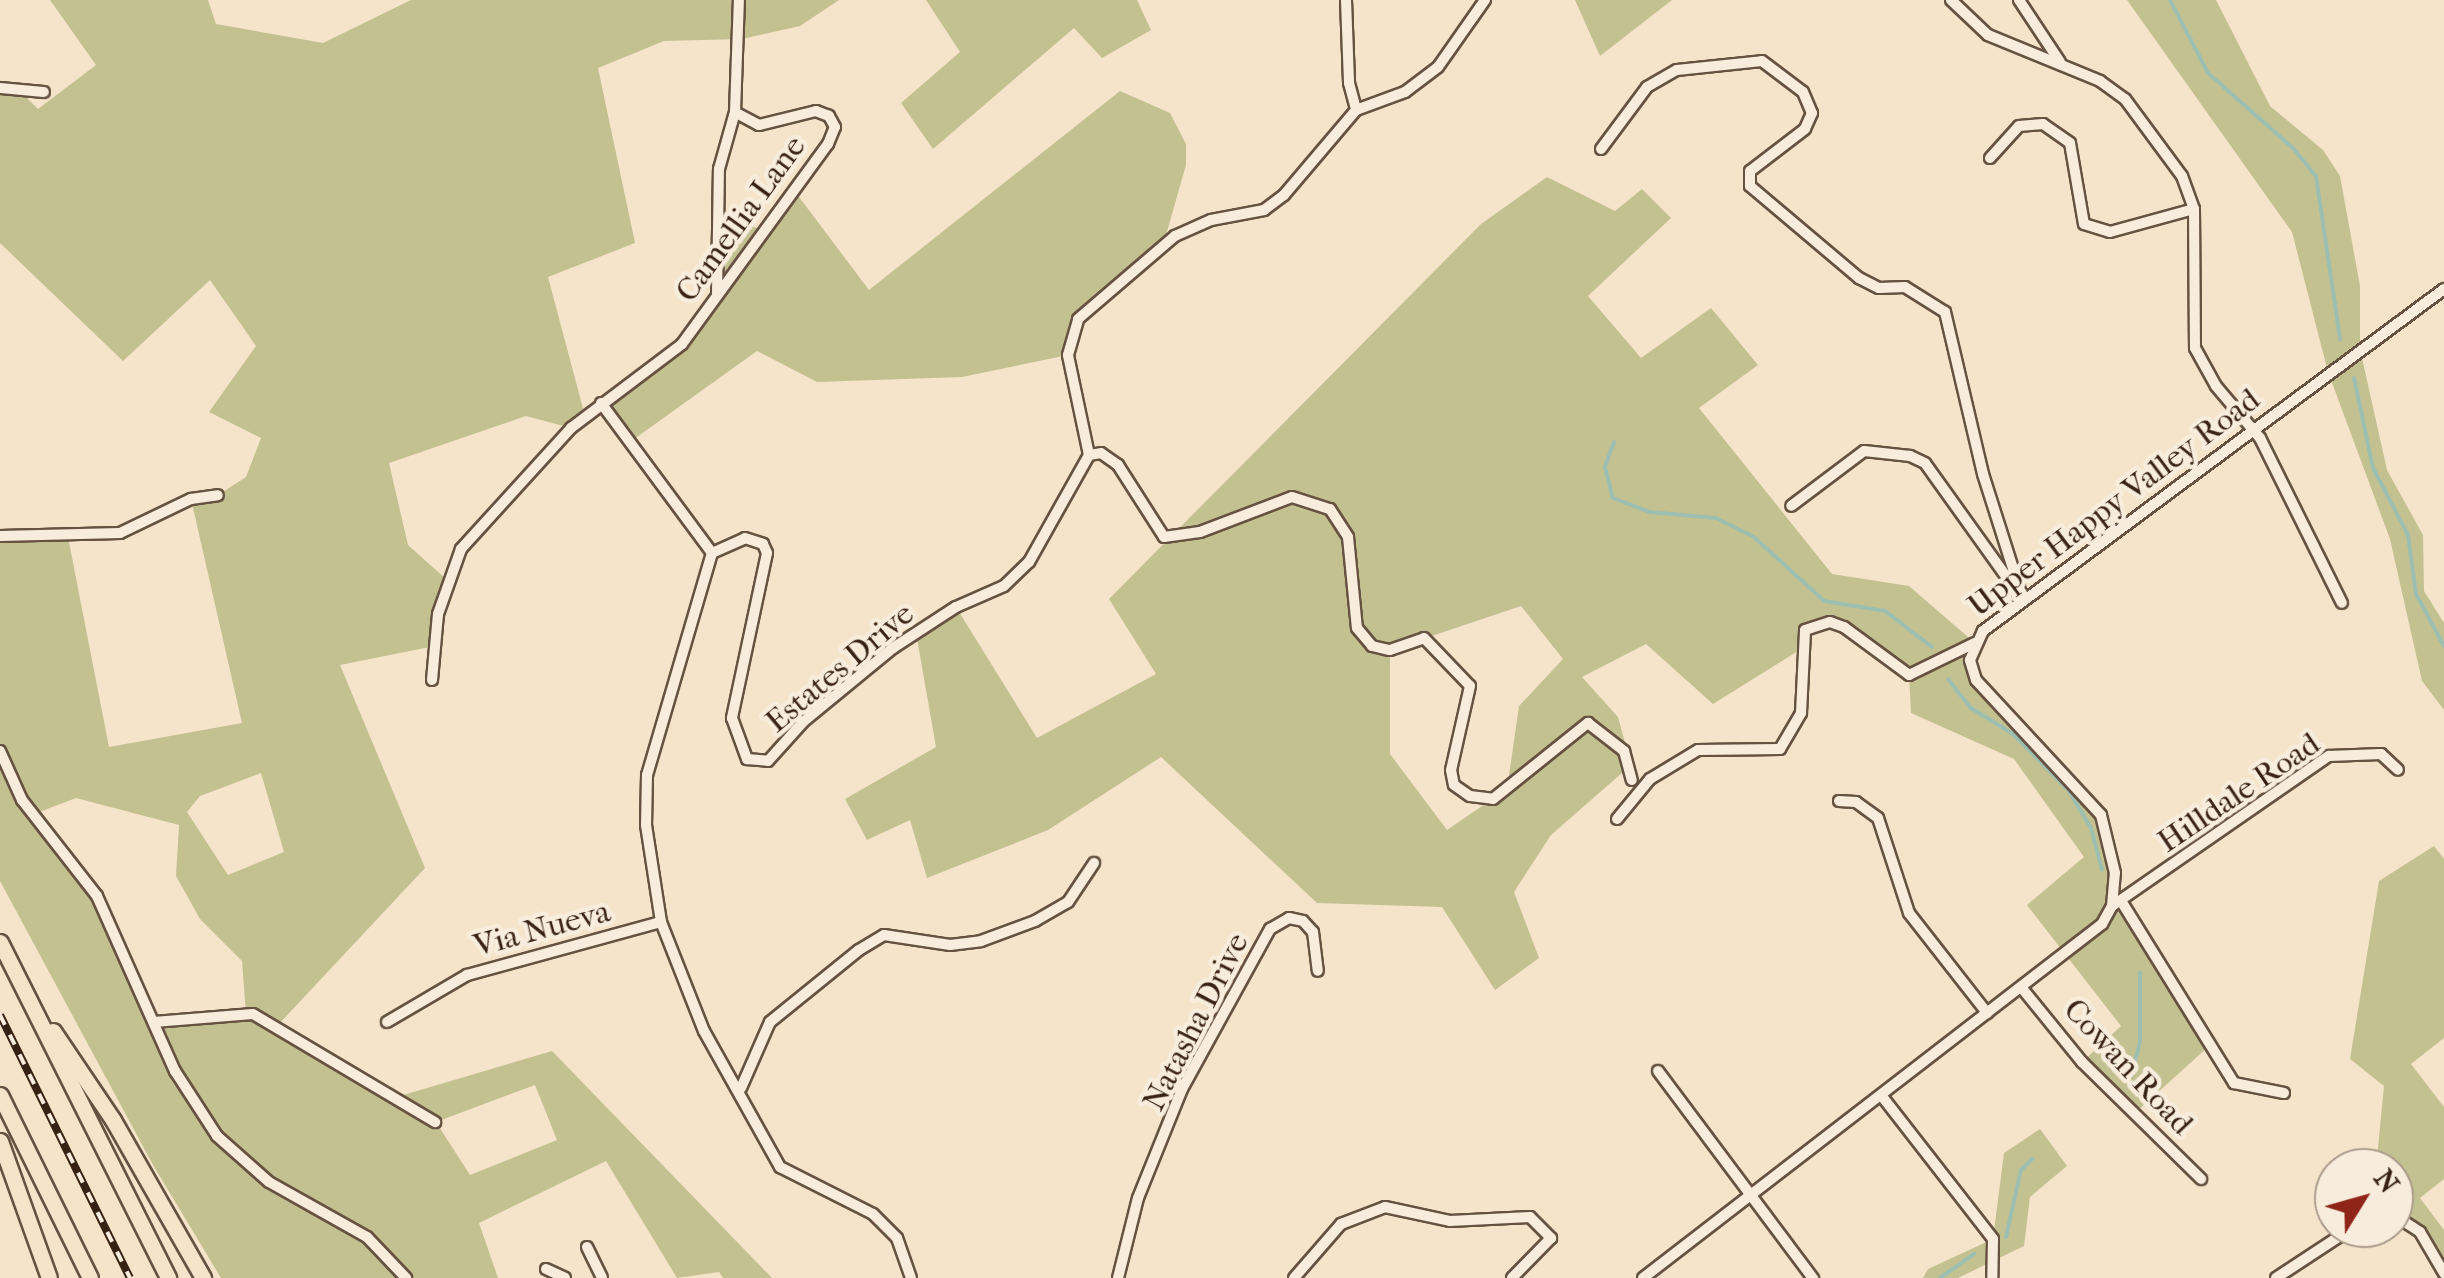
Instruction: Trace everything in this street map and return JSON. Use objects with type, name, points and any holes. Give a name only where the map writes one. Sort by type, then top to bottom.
[{"type":"highway","points":[[0,942],[168,1278]]},
{"type":"highway","points":[[30,1000],[114,1120],[202,1278]]},
{"type":"highway","points":[[0,1095],[90,1278]]},
{"type":"highway","points":[[0,1140],[49,1278]]},
{"type":"street","name":"Camellia Lane","points":[[432,680],[446,579],[461,549],[601,403],[682,344],[835,127],[830,116],[816,112],[759,125],[735,112],[739,0]]},
{"type":"street","points":[[1346,0],[1356,110]]},
{"type":"street","points":[[1485,0],[1438,67],[1406,92],[1356,110],[1264,210],[1211,220],[1175,236],[1078,319],[1068,356],[1089,455],[1101,453],[1118,465],[1164,538],[1200,532],[1292,497],[1330,509],[1348,537],[1357,628],[1372,646],[1390,650],[1424,638],[1470,686],[1452,770],[1454,785],[1470,796],[1493,799],[1588,723],[1624,751],[1632,780]]},
{"type":"street","points":[[1951,0],[1988,35],[2064,66],[2125,99],[2182,176],[2194,209],[2195,348],[2252,427],[2342,603]]},
{"type":"street","points":[[2019,0],[2028,22],[2064,66]]},
{"type":"street","points":[[1601,149],[1647,87],[1677,70],[1762,61],[1803,92],[1812,113],[1805,128],[1750,171],[1750,186],[1859,278],[1879,288],[1905,287],[1945,312],[1982,474],[2024,600]]},
{"type":"street","points":[[0,88],[44,92]]},
{"type":"street","points":[[717,294],[719,170],[735,112]]},
{"type":"street","points":[[1990,158],[2019,126],[2043,124],[2070,143],[2084,224],[2110,232],[2194,209]]},
{"type":"street","name":"Upper Happy Valley Road","points":[[2118,905],[2101,815],[2069,774],[1994,705],[1972,666],[1974,643],[2024,600],[2252,427],[2444,289]]},
{"type":"street","points":[[601,403],[712,554],[647,775],[646,825],[661,922],[704,1031],[742,1088],[780,1166],[873,1214],[897,1238],[911,1278]]},
{"type":"street","points":[[1791,506],[1864,451],[1910,456],[1942,484],[2024,600]]},
{"type":"street","name":"Estates Drive","points":[[712,554],[745,538],[762,544],[768,554],[732,718],[748,758],[768,761],[803,722],[893,648],[1018,576],[1089,455]]},
{"type":"street","points":[[0,536],[120,533],[191,498],[218,495]]},
{"type":"street","points":[[1617,819],[1650,779],[1698,750],[1780,749],[1800,713],[1806,630],[1830,622],[1844,627],[1909,675],[1974,643]]},
{"type":"street","points":[[0,751],[22,800],[98,896],[175,1071],[217,1136],[269,1182],[366,1237],[406,1278]]},
{"type":"street","name":"Hilldale Road","points":[[2118,905],[2329,756],[2381,754],[2398,770]]},
{"type":"street","points":[[1839,801],[1856,802],[1878,818],[1909,913],[1988,1014]]},
{"type":"street","points":[[742,1088],[770,1022],[859,950],[884,936],[950,945],[981,941],[1035,921],[1068,902],[1094,862]]},
{"type":"street","points":[[1644,1278],[1988,1014],[2102,924],[2118,905]]},
{"type":"street","name":"Cowan Road","points":[[2118,905],[2234,1083],[2284,1093]]},
{"type":"street","name":"Natasha Drive","points":[[1118,1278],[1120,1250],[1182,1089],[1277,923],[1303,921],[1313,932],[1318,971]]},
{"type":"street","name":"Via Nueva","points":[[387,1022],[468,975],[661,922]]},
{"type":"street","name":"Cowan Road","points":[[2021,987],[2082,1062],[2201,1179]]},
{"type":"street","points":[[154,1022],[254,1014],[400,1096],[435,1122]]},
{"type":"street","points":[[1658,1071],[1813,1278]]},
{"type":"street","points":[[1881,1095],[1993,1239],[1992,1278]]},
{"type":"street","points":[[1294,1278],[1341,1224],[1385,1208],[1450,1222],[1530,1217],[1551,1238],[1512,1278]]},
{"type":"street","points":[[2414,1228],[2444,1273]]},
{"type":"street","points":[[588,1247],[602,1278]]},
{"type":"street","points":[[2276,1278],[2322,1248]]},
{"type":"street","points":[[546,1269],[564,1278]]},
{"type":"shaded area","points":[[50,0],[208,0],[216,24],[323,43],[411,0],[839,0],[800,26],[742,39],[664,41],[598,68],[635,243],[548,277],[585,416],[571,428],[526,416],[389,463],[408,545],[446,579],[435,646],[340,665],[425,868],[277,1026],[400,1096],[552,1051],[772,1278],[723,1278],[719,1272],[677,1278],[606,1161],[479,1223],[498,1278],[221,1278],[153,1165],[0,881],[0,536],[67,532],[109,747],[242,723],[191,499],[218,495],[246,477],[261,438],[209,412],[256,346],[210,280],[123,361],[0,243],[0,88],[16,87],[38,109],[96,65]],"holes":[[[261,773],[284,852],[228,875],[187,812],[200,796]],[[76,798],[179,825],[176,876],[200,919],[242,961],[246,1014],[154,1021],[124,951],[69,858],[34,814]],[[535,1085],[557,1140],[470,1175],[436,1122]]]},
{"type":"shaded area","points":[[926,0],[1137,0],[1151,30],[1102,58],[1074,28],[933,149],[901,103],[960,52]]},
{"type":"shaded area","points":[[1575,0],[1672,0],[1600,56]]},
{"type":"shaded area","points":[[2127,0],[2216,0],[2270,106],[2323,150],[2340,176],[2360,286],[2360,349],[2387,470],[2423,535],[2424,591],[2444,623],[2444,710],[2422,681],[2390,539],[2328,372],[2292,232]]},
{"type":"shaded area","points":[[1120,91],[1170,113],[1186,144],[1186,165],[1162,249],[1078,319],[1068,355],[962,377],[817,382],[757,351],[630,442],[601,403],[682,344],[717,295],[712,211],[762,230],[793,189],[869,290]]},
{"type":"shaded area","points":[[1547,177],[1615,211],[1642,189],[1671,218],[1588,296],[1641,358],[1711,308],[1758,365],[1699,408],[1832,574],[1909,586],[1975,643],[1970,660],[1976,680],[2093,801],[2123,904],[2209,1046],[2134,1114],[2082,1062],[2121,1026],[2027,905],[2084,857],[2014,759],[1911,713],[1909,675],[1844,627],[1813,627],[1801,649],[1713,704],[1646,644],[1582,677],[1618,717],[1631,765],[1551,835],[1514,892],[1539,958],[1495,990],[1442,907],[1317,903],[1161,757],[1048,830],[927,878],[910,820],[867,840],[845,799],[936,747],[916,633],[956,607],[1037,738],[1156,674],[1109,599],[1481,224]],"holes":[[[1521,606],[1563,659],[1519,706],[1507,789],[1447,830],[1390,754],[1390,650]]]},
{"type":"shaded area","points":[[2434,846],[2444,859],[2444,1038],[2411,1064],[2444,1107],[2444,1179],[2420,1198],[2444,1230],[2444,1273],[2414,1228],[2414,1148],[2378,1148],[2384,1086],[2350,1059],[2379,881]]},
{"type":"shaded area","points":[[2040,1129],[2067,1166],[2030,1197],[2024,1246],[1958,1278],[1923,1278],[1928,1269],[1993,1239],[2004,1153]]},
{"type":"waterway","points":[[2170,0],[2208,73],[2294,149],[2316,176],[2340,339]]},
{"type":"waterway","points":[[2354,378],[2373,468],[2408,535],[2416,594],[2444,646]]},
{"type":"waterway","points":[[1614,442],[1605,467],[1613,498],[1649,512],[1716,518],[1754,537],[1824,601],[1885,611],[1932,647]]},
{"type":"waterway","points":[[1948,679],[1971,708],[2013,734],[2069,791],[2091,828],[2102,870]]},
{"type":"waterway","points":[[2131,1076],[2140,1042],[2140,973]]},
{"type":"waterway","points":[[2006,1237],[2021,1170],[2032,1159]]},
{"type":"waterway","points":[[1940,1278],[1974,1254]]},
{"type":"railway","points":[[0,1015],[130,1278]]}]
